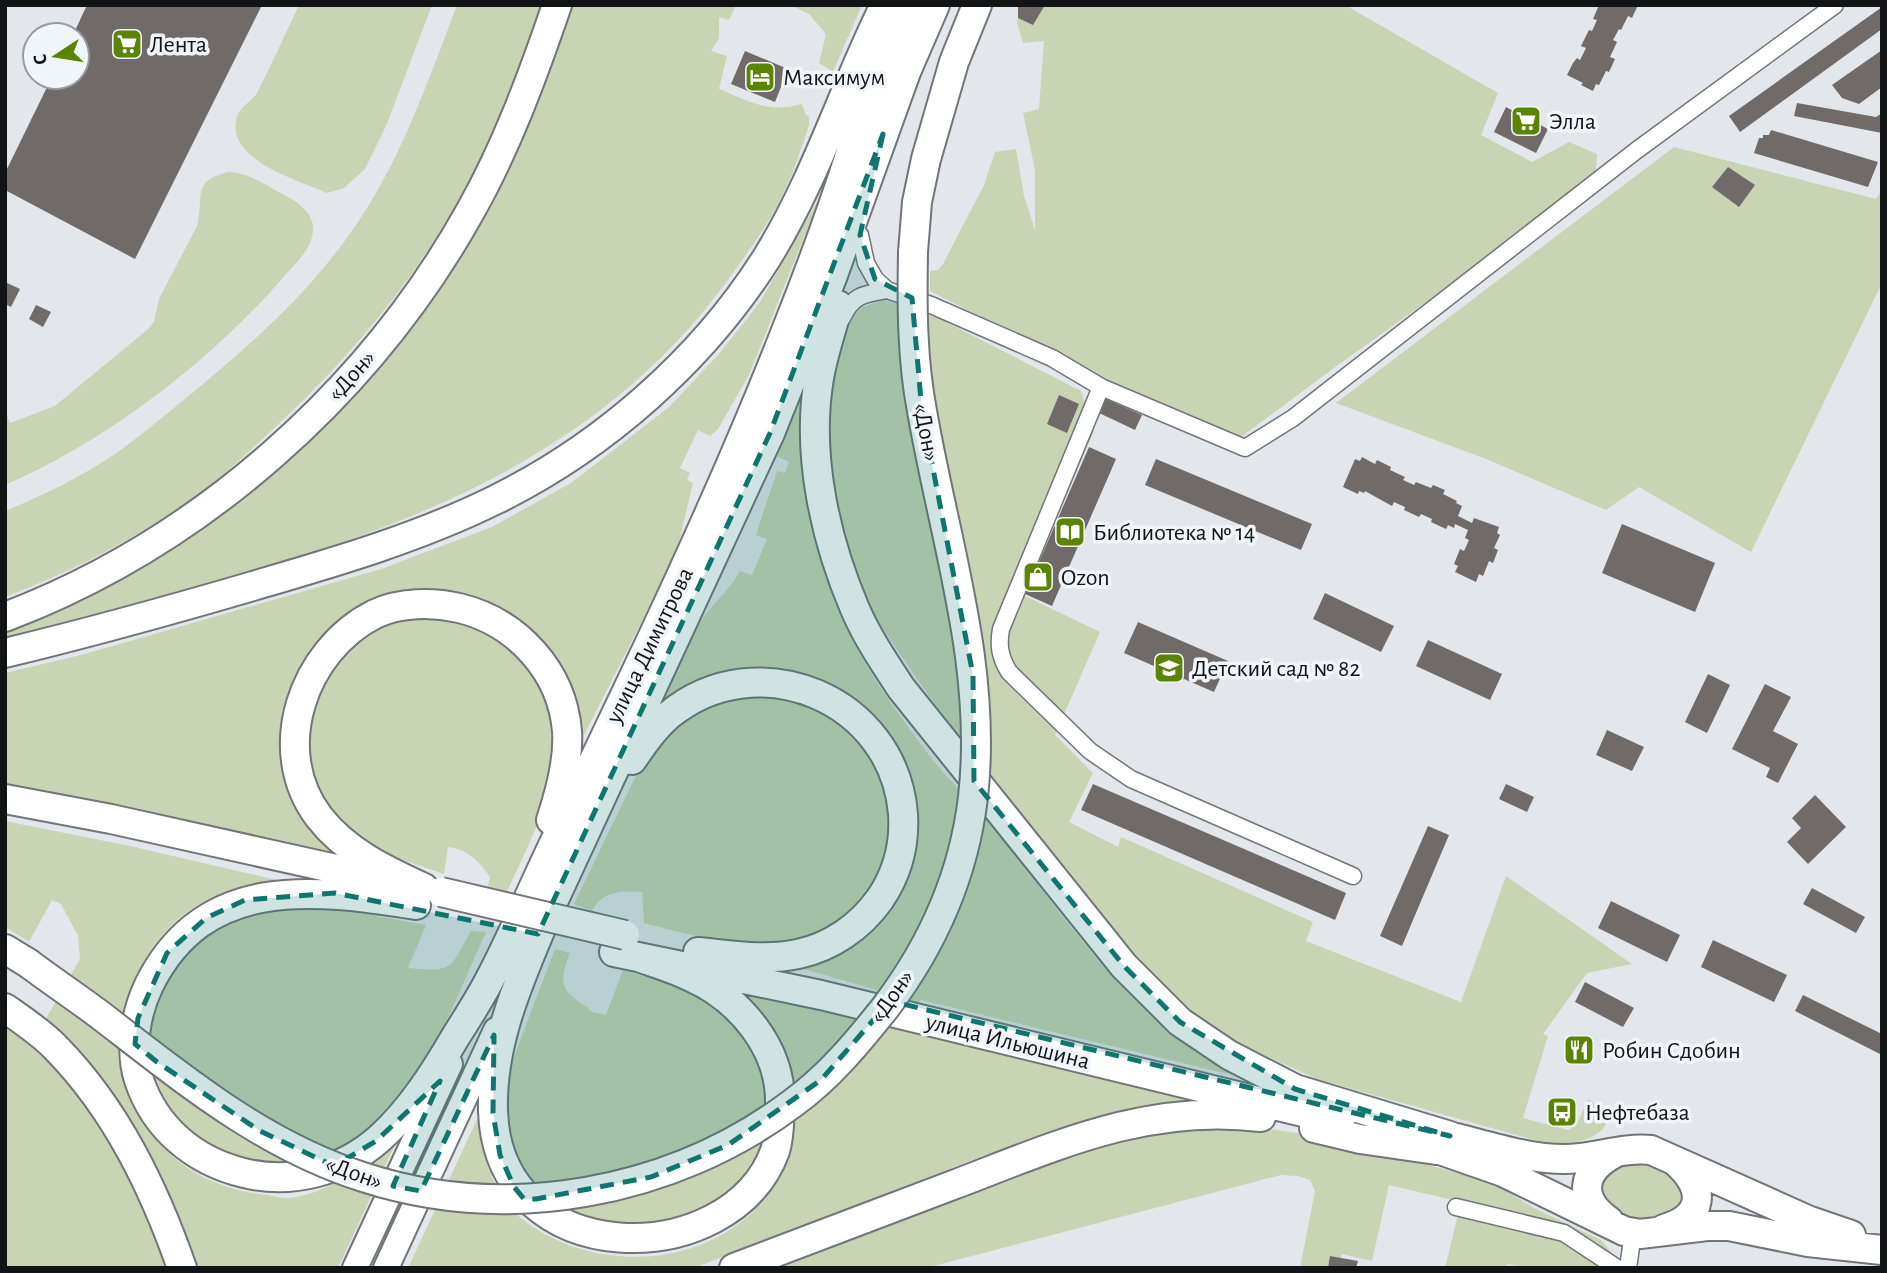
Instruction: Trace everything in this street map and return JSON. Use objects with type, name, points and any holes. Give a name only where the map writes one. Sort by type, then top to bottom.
[{"type":"highway","name":"«Дон»","points":[[5,617],[93,578],[176,528],[264,462],[358,370],[405,313],[471,211],[509,134],[557,5]]},
{"type":"highway","points":[[5,653],[167,611],[353,557],[496,500],[557,464],[607,429],[681,365],[746,289],[815,170],[842,99],[885,5]]},
{"type":"highway","name":"улица Димитрова","points":[[502,985],[750,420],[808,274],[872,87],[905,5]]},
{"type":"highway","name":"улица Димитрова","points":[[533,916],[770,433],[833,275],[906,72],[935,5]]},
{"type":"highway","name":"«Дон»","points":[[16,956],[233,1115],[319,1160],[358,1176],[403,1189],[486,1199],[536,1199],[612,1187],[687,1165],[728,1145],[793,1104],[849,1053],[906,977],[927,942],[952,889],[961,862],[972,805],[976,732],[973,675],[922,412],[913,333],[913,252],[917,202],[926,159],[954,62],[977,5]]},
{"type":"highway","points":[[883,134],[860,236],[824,358],[817,408],[817,462],[826,515],[855,610],[872,642],[901,688],[967,773],[1124,966],[1180,1022],[1229,1055],[1295,1089],[1448,1144]]},
{"type":"highway","points":[[429,898],[359,854],[329,828],[305,794],[296,762],[295,746],[297,717],[307,685],[332,647],[375,614],[419,604],[472,611],[506,628],[537,656],[552,678],[567,732],[565,762],[533,916]]},
{"type":"highway","points":[[533,916],[630,762],[655,729],[670,715],[712,692],[750,683],[787,685],[834,703],[870,731],[889,759],[896,776],[904,825],[898,864],[891,880],[872,910],[858,925],[819,947],[799,954],[773,957],[698,952]]},
{"type":"highway","points":[[5,799],[111,819],[429,898]]},
{"type":"highway","points":[[5,810],[429,898]]},
{"type":"highway","points":[[429,898],[335,893],[264,897],[226,907],[185,934],[167,953],[146,992],[136,1034],[136,1071],[156,1116],[191,1151],[212,1162],[247,1174],[274,1178],[319,1172],[359,1154],[376,1141],[408,1107],[502,985]]},
{"type":"highway","name":"улица Ильюшина","points":[[429,898],[1384,1132],[1448,1144]]},
{"type":"highway","points":[[502,985],[493,1113],[500,1156],[514,1187],[537,1214],[562,1235],[583,1246],[630,1256],[675,1251],[703,1240],[723,1227],[754,1195],[775,1152],[779,1134],[780,1093],[767,1048],[738,1009],[714,989],[627,948]]},
{"type":"highway","name":"улица Ильюшина","points":[[627,948],[698,952],[1304,1104],[1478,1153]]},
{"type":"highway","points":[[5,1008],[55,1047],[94,1093],[137,1159],[182,1268]]},
{"type":"highway","points":[[734,1268],[1079,1138],[1105,1129],[1152,1119],[1206,1114],[1258,1117],[1360,1139],[1448,1144]]},
{"type":"highway","points":[[1478,1153],[1557,1158],[1584,1157],[1635,1149],[1651,1150],[1810,1221],[1882,1248]]},
{"type":"highway","points":[[1617,1152],[1600,1161],[1592,1169],[1587,1185],[1589,1196],[1596,1209],[1633,1232],[1681,1223],[1697,1204],[1696,1187],[1692,1179],[1670,1157]]},
{"type":"highway","points":[[1478,1153],[1503,1172],[1633,1232],[1729,1226],[1808,1242],[1882,1248]]},
{"type":"main road","name":"улица Димитрова","points":[[355,1268],[502,985]]},
{"type":"main road","name":"улица Димитрова","points":[[386,1268],[502,985]]},
{"type":"street","points":[[860,236],[866,263],[875,279],[887,290],[931,304],[1052,358],[1101,387],[1245,448],[1293,418],[1637,150],[1835,5]]},
{"type":"street","points":[[824,358],[852,301],[865,293],[887,290]]},
{"type":"street","points":[[1101,387],[1001,629],[998,643],[1001,659],[1009,672],[1090,751],[1131,779],[1353,876]]},
{"type":"street","points":[[1456,1207],[1564,1233],[1617,1268]]},
{"type":"street","points":[[1628,1268],[1633,1232]]},
{"type":"highlighted area","points":[[883,134],[860,235],[875,279],[912,298],[922,412],[973,675],[974,781],[1124,966],[1180,1022],[1295,1089],[1450,1136],[890,1001],[821,1080],[728,1145],[651,1177],[536,1199],[524,1199],[514,1187],[500,1155],[493,1113],[494,1035],[421,1191],[393,1186],[440,1081],[376,1141],[334,1166],[260,1131],[157,1062],[135,1044],[138,1018],[167,953],[206,918],[245,900],[335,893],[538,934],[770,433]]},
{"type":"green space","points":[[299,5],[432,5],[386,126],[365,169],[344,188],[327,193],[282,175],[252,157],[236,132],[237,117],[257,93]]},
{"type":"green space","points":[[457,5],[542,5],[525,55],[483,153],[459,200],[419,264],[373,324],[323,380],[217,480],[141,532],[52,578],[5,597],[5,511],[49,492],[118,452],[266,329],[334,255],[367,209],[397,153]]},
{"type":"green space","points":[[569,5],[736,5],[729,20],[719,17],[719,38],[711,51],[727,56],[719,89],[769,107],[802,104],[809,117],[809,125],[795,166],[775,210],[738,266],[687,330],[632,385],[571,431],[506,471],[438,505],[366,534],[292,559],[5,638],[5,632],[94,591],[386,353]]},
{"type":"green space","points":[[790,5],[862,5],[833,72],[819,63],[826,34],[809,14]]},
{"type":"green space","points":[[1021,5],[1345,5],[1498,93],[1481,135],[1532,162],[1569,142],[1597,154],[1596,170],[1482,262],[1241,437],[1114,388],[1037,342],[930,291],[930,271],[938,270],[943,264],[984,185],[995,152],[1016,149],[1024,196],[1035,230],[1035,170],[1023,113],[1039,109],[1044,41],[1023,43],[1017,22]]},
{"type":"green space","points":[[1674,147],[1876,199],[1882,190],[1882,283],[1751,552],[1639,487],[1606,510],[1486,459],[1336,403]]},
{"type":"green space","points":[[228,172],[243,174],[258,181],[304,208],[313,227],[310,242],[302,256],[221,341],[154,397],[81,446],[5,485],[5,411],[10,423],[55,406],[148,329],[154,322],[159,299],[197,226],[204,186],[216,176]]},
{"type":"green space","points":[[820,197],[749,375],[718,429],[710,436],[698,430],[680,468],[690,473],[687,480],[693,483],[676,554],[579,745],[536,637],[517,619],[494,605],[454,593],[329,633],[307,656],[293,680],[282,712],[279,737],[287,785],[303,820],[353,863],[5,788],[5,673],[81,655],[381,569],[492,527],[571,483],[669,407],[719,354],[760,302]]},
{"type":"green space","points":[[884,300],[940,319],[1081,391],[1094,431],[1023,595],[1100,632],[1055,735],[1093,773],[1069,822],[1118,847],[1121,837],[1313,922],[1306,941],[1461,1002],[1506,876],[1632,964],[1587,973],[1543,1034],[1548,1036],[1523,1118],[1568,1130],[1576,1126],[1588,1099],[1601,1108],[1606,1117],[1600,1132],[1579,1142],[1555,1146],[1317,1079],[1223,1034],[1181,1004],[1127,951],[1081,887],[955,734],[872,613],[854,573],[835,498],[826,440],[833,366],[847,323],[862,307]]},
{"type":"green space","points":[[810,362],[815,482],[821,542],[835,598],[866,664],[937,765],[990,823],[1104,967],[1166,1027],[1200,1052],[1238,1073],[1236,1076],[921,1000],[910,1007],[873,989],[794,966],[845,941],[881,918],[906,884],[915,856],[919,827],[916,798],[908,769],[894,743],[876,719],[853,699],[802,676],[784,672],[661,707],[685,650],[703,618],[740,571],[752,575],[767,539],[756,535],[777,471],[785,473],[789,462],[774,455]]},
{"type":"green space","points":[[439,617],[476,625],[508,645],[521,658],[542,690],[553,726],[554,759],[545,802],[504,898],[486,895],[490,877],[477,861],[461,850],[448,847],[444,874],[385,854],[355,838],[321,799],[307,753],[311,706],[342,652],[379,626],[397,619]]},
{"type":"green space","points":[[756,695],[806,704],[833,716],[857,737],[874,764],[886,793],[890,823],[886,852],[876,879],[860,902],[839,922],[812,936],[764,944],[729,942],[644,923],[642,892],[607,895],[592,911],[574,904],[644,759],[678,720],[722,701]]},
{"type":"green space","points":[[5,821],[130,846],[285,882],[216,896],[172,924],[146,957],[136,976],[123,1016],[118,1059],[146,1126],[161,1145],[187,1168],[233,1189],[283,1198],[303,1196],[347,1176],[398,1138],[338,1268],[191,1268],[44,1022],[80,959],[78,936],[61,904],[52,900],[29,942],[5,927]]},
{"type":"green space","points":[[318,908],[426,925],[408,968],[434,969],[448,966],[454,961],[471,931],[486,932],[448,1018],[415,1077],[395,1105],[375,1125],[344,1149],[278,1168],[236,1160],[175,1125],[143,1067],[149,1024],[165,977],[184,952],[213,926],[275,910]]},
{"type":"green space","points":[[555,949],[570,953],[564,972],[564,986],[573,997],[589,1008],[589,1011],[606,1015],[623,970],[681,986],[719,1005],[759,1054],[769,1093],[764,1142],[721,1212],[598,1239],[522,1172],[507,1126],[507,1084],[513,1059]]},
{"type":"green space","points":[[726,985],[1214,1100],[1139,1106],[1090,1118],[964,1163],[694,1268],[408,1268],[479,1115],[486,1161],[493,1180],[509,1205],[515,1213],[542,1233],[573,1247],[606,1255],[640,1257],[674,1253],[706,1243],[736,1226],[761,1203],[771,1188],[784,1163],[790,1136],[789,1128]]},
{"type":"green space","points":[[5,1019],[44,1056],[78,1096],[153,1220],[168,1268],[5,1268]]},
{"type":"green space","points":[[1261,1128],[1297,1133],[1476,1177],[1601,1240],[1617,1259],[1619,1268],[1525,1268],[1508,1264],[1504,1268],[1445,1268],[1461,1202],[1389,1185],[1372,1261],[1342,1254],[1338,1268],[1300,1268],[1315,1191],[1310,1180],[1281,1175],[926,1268],[773,1268],[1078,1149],[1167,1129]]},
{"type":"green space","points":[[1629,1163],[1651,1166],[1670,1174],[1681,1188],[1680,1210],[1641,1219],[1625,1215],[1605,1203],[1597,1179],[1608,1169]]},
{"type":"building","points":[[87,5],[262,5],[135,259],[5,190],[5,173],[45,91],[91,91],[91,21],[80,21]]},
{"type":"building","points":[[1018,5],[1045,5],[1033,25],[1018,18]]},
{"type":"building","points":[[1599,5],[1638,5],[1632,18],[1628,16],[1613,40],[1617,42],[1610,57],[1615,59],[1609,72],[1606,71],[1593,91],[1567,75],[1586,48],[1581,46],[1597,20],[1593,19]]},
{"type":"building","points":[[1882,7],[1882,29],[1740,132],[1729,116]]},
{"type":"building","points":[[1882,50],[1882,87],[1859,104],[1842,98],[1832,85]]},
{"type":"building","name":"Максимум","points":[[745,51],[788,69],[775,102],[731,84]]},
{"type":"building","points":[[1797,103],[1876,117],[1882,113],[1882,133],[1794,116]]},
{"type":"building","points":[[1506,107],[1548,129],[1536,153],[1494,132]]},
{"type":"building","points":[[1771,130],[1878,162],[1868,187],[1754,153],[1759,138],[1769,135]]},
{"type":"building","points":[[1728,167],[1755,185],[1739,207],[1712,187]]},
{"type":"building","points":[[5,282],[20,289],[11,307],[5,304]]},
{"type":"building","points":[[36,305],[51,312],[43,327],[29,319]]},
{"type":"building","points":[[1059,395],[1079,404],[1067,433],[1047,424]]},
{"type":"building","points":[[1104,398],[1142,415],[1135,430],[1097,412]]},
{"type":"building","points":[[1089,447],[1116,459],[1052,606],[1025,594]]},
{"type":"building","points":[[1362,457],[1375,464],[1377,460],[1391,467],[1390,470],[1414,485],[1416,482],[1445,490],[1443,494],[1462,506],[1458,516],[1472,523],[1474,518],[1499,527],[1497,533],[1500,535],[1494,548],[1498,550],[1493,563],[1489,561],[1483,576],[1479,574],[1476,582],[1455,572],[1458,566],[1454,564],[1460,549],[1464,551],[1469,540],[1465,538],[1468,530],[1455,524],[1454,528],[1448,525],[1446,529],[1421,514],[1419,517],[1404,510],[1405,507],[1394,502],[1392,506],[1365,491],[1359,491],[1358,494],[1343,487],[1355,459],[1360,461]]},
{"type":"building","points":[[1156,459],[1312,524],[1301,550],[1145,485]]},
{"type":"building","points":[[1622,524],[1715,563],[1695,612],[1602,573]]},
{"type":"building","points":[[1325,593],[1394,626],[1381,652],[1313,619]]},
{"type":"building","points":[[1138,622],[1228,661],[1214,692],[1124,653]]},
{"type":"building","points":[[1428,640],[1502,674],[1490,700],[1416,666]]},
{"type":"building","points":[[1708,674],[1730,685],[1707,733],[1685,722]]},
{"type":"building","points":[[1765,684],[1791,697],[1773,731],[1798,744],[1778,783],[1766,777],[1770,768],[1732,749]]},
{"type":"building","points":[[1607,730],[1644,747],[1632,771],[1596,755]]},
{"type":"building","points":[[1093,784],[1346,893],[1335,920],[1081,810]]},
{"type":"building","points":[[1506,784],[1534,797],[1527,812],[1499,799]]},
{"type":"building","points":[[1815,795],[1846,827],[1808,864],[1787,842],[1801,828],[1792,818]]},
{"type":"building","points":[[1428,826],[1449,835],[1402,946],[1380,936]]},
{"type":"building","points":[[1812,888],[1865,917],[1856,933],[1803,904]]},
{"type":"building","points":[[1611,901],[1680,935],[1667,962],[1598,928]]},
{"type":"building","points":[[1713,940],[1787,975],[1774,1002],[1701,967]]},
{"type":"building","points":[[1585,982],[1634,1008],[1623,1027],[1575,1002]]},
{"type":"building","points":[[1803,995],[1882,1034],[1882,1055],[1795,1011]]},
{"type":"building","points":[[1330,1256],[1358,1261],[1356,1268],[1328,1268]]},
{"type":"place","name":"Лента","points":[[127,44]]},
{"type":"place","name":"Максимум","points":[[760,77]]},
{"type":"place","name":"Элла","points":[[1526,121]]},
{"type":"place","name":"Библиотека № 14","points":[[1070,532]]},
{"type":"place","name":"Ozon","points":[[1038,577]]},
{"type":"place","name":"Детский сад № 82","points":[[1169,668]]},
{"type":"place","name":"Робин Сдобин","points":[[1579,1050]]},
{"type":"place","name":"Нефтебаза","points":[[1562,1112]]}]
